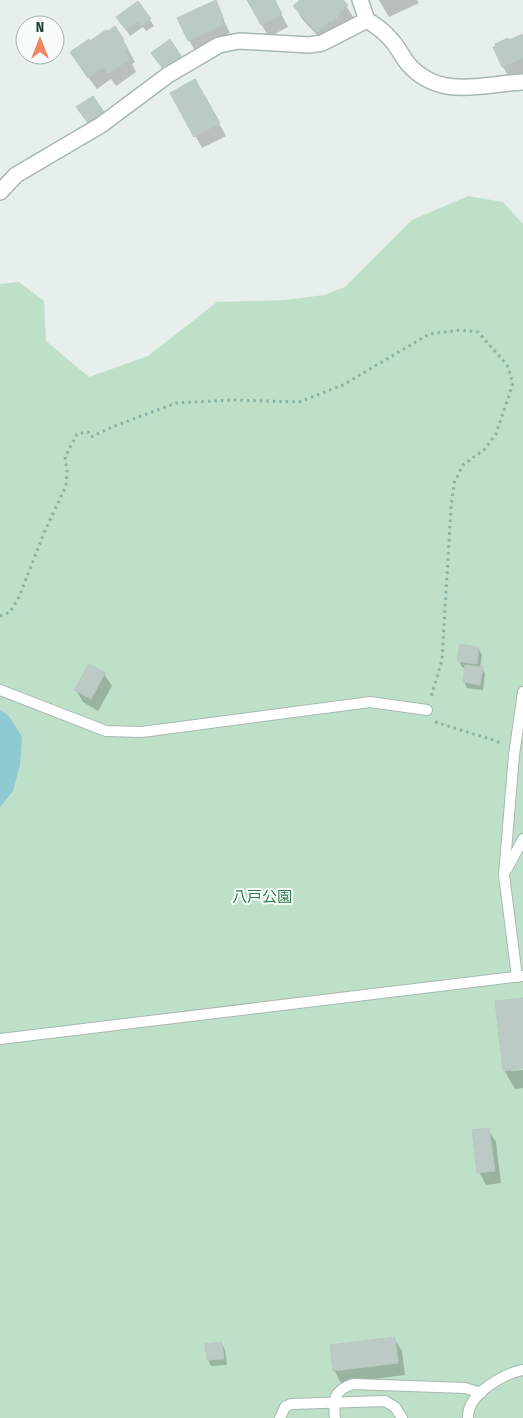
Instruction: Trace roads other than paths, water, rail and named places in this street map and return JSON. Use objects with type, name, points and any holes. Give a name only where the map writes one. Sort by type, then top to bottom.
[{"type":"street","points":[[360,0],[367,20],[378,27],[392,41],[409,65],[426,79],[446,87],[469,88],[523,82]]},
{"type":"street","points":[[0,192],[16,175],[101,125],[168,75],[219,45],[239,41],[309,45],[322,43],[367,20]]},
{"type":"lane","points":[[0,690],[106,731],[142,732],[370,702],[427,710]]},
{"type":"lane","points":[[0,1039],[520,977],[504,875],[514,754],[523,692]]},
{"type":"lane","points":[[504,875],[523,840]]},
{"type":"lane","points":[[468,1418],[473,1401],[490,1384],[510,1372],[523,1370]]},
{"type":"lane","points":[[335,1418],[333,1403],[342,1387],[353,1384],[465,1388],[481,1393]]},
{"type":"lane","points":[[280,1418],[285,1408],[291,1404],[385,1401],[396,1407],[402,1418]]},
{"type":"water","points":[[0,710],[9,716],[22,737],[20,765],[13,791],[0,807]]},
{"type":"park label","name":"八戸公園","points":[[262,897]]}]
